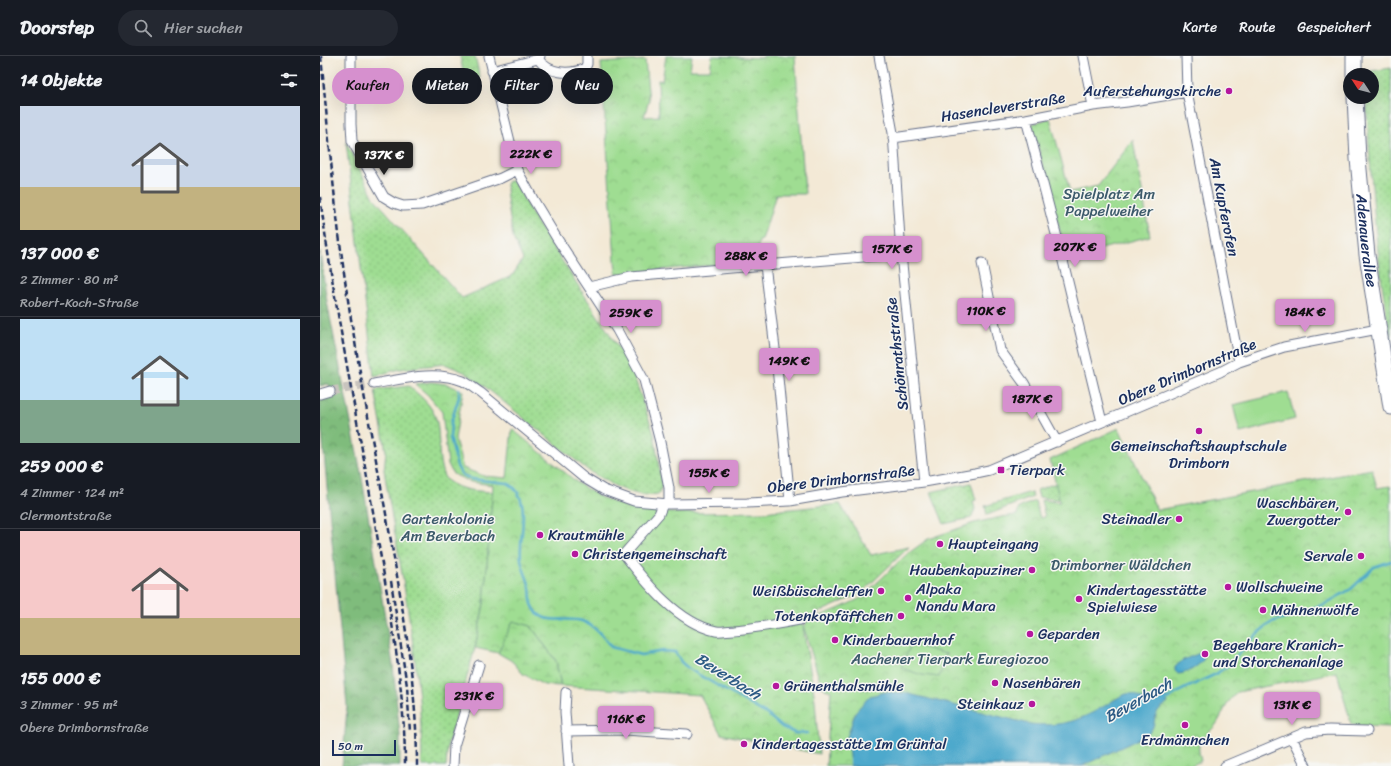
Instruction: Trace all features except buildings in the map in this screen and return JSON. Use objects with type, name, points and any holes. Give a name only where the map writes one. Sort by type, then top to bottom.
[{"type":"main road","points":[[1354,56],[1354,68]]},
{"type":"main road","name":"Adenauerallee","points":[[1355,104],[1361,207],[1370,281],[1391,406]]},
{"type":"street","points":[[351,56],[352,141],[384,197],[403,206],[422,205],[501,178],[517,170]]},
{"type":"street","points":[[489,56],[491,68]]},
{"type":"street","points":[[503,68],[539,58],[548,69],[556,72],[579,71],[585,68],[587,64],[587,56]]},
{"type":"street","name":"Schönrathstraße","points":[[879,56],[893,138],[901,254],[924,482]]},
{"type":"street","points":[[1082,56],[1093,106]]},
{"type":"street","name":"Am Kupferofen","points":[[1186,56],[1188,92],[1239,362]]},
{"type":"street","name":"Hasencleverstraße","points":[[893,138],[1026,119],[1093,106],[1188,92]]},
{"type":"street","points":[[500,104],[517,170],[532,199],[617,330],[644,380],[660,442],[669,488],[666,504],[660,514],[624,554],[633,567],[667,604],[690,622],[717,631],[763,627],[800,620]]},
{"type":"street","points":[[1026,119],[1061,253],[1102,422]]},
{"type":"street","points":[[589,287],[631,277],[901,254]]},
{"type":"street","points":[[982,263],[1000,350],[1024,383],[1057,442]]},
{"type":"street","points":[[765,265],[776,357],[790,501]]},
{"type":"street","name":"Obere Drimbornstraße","points":[[374,384],[431,375],[442,375],[464,381],[481,393],[584,478],[604,490],[634,501],[666,504],[747,504],[790,501],[842,492],[924,482],[989,470],[1220,372],[1239,362],[1284,347],[1378,329]]},
{"type":"street","points":[[320,394],[330,391]]},
{"type":"street","points":[[453,766],[454,746],[479,665]]},
{"type":"street","points":[[566,692],[566,731],[570,766]]},
{"type":"street","points":[[566,731],[625,730],[687,734]]},
{"type":"street","points":[[1225,766],[1306,732],[1329,730],[1367,731]]},
{"type":"street","points":[[1292,738],[1306,766]]},
{"type":"green space","points":[[460,56],[475,56],[478,68],[462,68]]},
{"type":"green space","points":[[666,56],[692,56],[690,70],[710,70],[712,56],[763,58],[763,56],[795,56],[805,194],[776,194],[762,240],[759,241],[755,261],[616,274],[604,104],[613,104],[613,68],[601,68],[601,63],[645,60],[649,100],[644,117],[659,116],[658,80],[662,81]]},
{"type":"green space","points":[[1391,68],[1391,341],[1381,280],[1366,104],[1379,104],[1379,70]]},
{"type":"green space","name":"Spielplatz Am Pappelweiher","points":[[1050,118],[1070,192],[1098,186],[1133,140],[1150,236],[1067,258],[1032,124]]},
{"type":"green space","points":[[346,142],[374,198],[462,298],[512,276],[523,259],[513,238],[507,199],[506,184],[508,181],[513,181],[533,216],[624,356],[635,379],[654,434],[662,484],[660,493],[643,495],[623,490],[589,471],[483,385],[464,372],[445,364],[400,369],[374,376]]},
{"type":"green space","points":[[320,252],[327,302],[362,478],[393,665],[400,736],[400,766],[342,766],[347,706],[320,410],[320,400],[331,396],[329,384],[320,386]]},
{"type":"green space","points":[[431,382],[447,384],[463,391],[455,439],[463,468],[484,476],[507,478],[512,429],[579,484],[600,497],[615,503],[655,512],[677,513],[763,512],[840,504],[871,555],[909,547],[860,594],[802,620],[815,700],[819,754],[721,734],[700,695],[561,686],[556,661],[531,626],[513,621],[498,653],[475,648],[484,604],[493,485],[471,482],[453,474],[448,464],[442,412],[428,395],[415,384]]},
{"type":"green space","name":"Gartenkolonie Am Beverbach","points":[[409,386],[427,403],[435,416],[441,469],[444,476],[448,481],[458,487],[470,490],[493,492],[484,604],[475,648],[448,744],[446,766],[422,766],[421,729],[414,654],[384,470],[386,451],[375,390]]},
{"type":"green space","points":[[1288,392],[1295,419],[1240,433],[1233,405]]},
{"type":"green space","name":"Aachener Tierpark Euregiozoo","points":[[1119,428],[1157,510],[1372,469],[1377,488],[1390,486],[1391,727],[1357,726],[1351,724],[1337,672],[1238,692],[1227,704],[1215,726],[1200,742],[1199,749],[1201,761],[1190,766],[826,766],[831,691],[825,689],[821,685],[804,628],[807,621],[861,598],[906,555],[928,539],[974,523],[1017,515],[1019,508],[1035,501],[1040,518],[1045,517],[1041,500],[1060,502],[1050,460]]},
{"type":"green space","points":[[971,483],[976,500],[973,501],[975,509],[971,518],[944,524],[931,492]]},
{"type":"green space","points":[[1056,483],[1060,500],[1039,497],[1037,490]]},
{"type":"green space","points":[[1031,492],[1033,497],[987,515],[985,506]]},
{"type":"green space","points":[[512,620],[531,626],[556,661],[561,686],[544,685],[523,674],[512,661],[498,653]]},
{"type":"green space","points":[[911,644],[946,654],[939,677],[922,675],[901,668]]},
{"type":"water","points":[[1200,653],[1204,659],[1196,667],[1178,674],[1175,671],[1175,667],[1183,660]]},
{"type":"water","points":[[885,692],[905,693],[1030,724],[1040,725],[1058,724],[1084,717],[1126,694],[1134,694],[1151,703],[1157,702],[1165,696],[1168,703],[1158,711],[1152,729],[1147,735],[1082,766],[850,766],[847,737],[856,711],[870,696]]},
{"type":"waterway","name":"Beverbach","points":[[459,389],[459,397],[451,422],[450,437],[457,466],[461,474],[471,479],[507,483],[515,489],[520,497],[523,507],[521,559],[530,588],[531,602],[537,612],[548,619],[575,620],[587,623],[598,632],[611,647],[641,655],[664,651],[675,652],[681,662],[689,669],[768,715],[782,727],[795,733],[807,733]]},
{"type":"waterway","name":"Beverbach","points":[[1166,700],[1182,690],[1216,674],[1227,666],[1259,632],[1272,622],[1325,604],[1351,589],[1374,567],[1391,561]]},
{"type":"tunnel","points":[[330,391],[374,384]]},
{"type":"railway","points":[[321,56],[335,199],[349,307],[396,569],[409,653],[415,709],[417,766]]},
{"type":"railway","points":[[320,197],[340,324],[392,621],[400,679],[405,766]]},
{"type":"railway","points":[[391,581],[407,686],[410,732]]},
{"type":"place","name":"Auferstehungskirche","points":[[1229,91]]},
{"type":"place","name":"Gemeinschaftshauptschule Drimborn","points":[[1199,431]]},
{"type":"place","name":"Tierpark","points":[[1001,470]]},
{"type":"place","name":"Waschbären, Zwergotter","points":[[1348,512]]},
{"type":"place","name":"Steinadler","points":[[1179,519]]},
{"type":"place","name":"Krautmühle","points":[[540,535]]},
{"type":"place","name":"Haupteingang","points":[[940,544]]},
{"type":"place","name":"Christengemeinschaft","points":[[575,554]]},
{"type":"place","name":"Servale","points":[[1361,556]]},
{"type":"place","name":"Haubenkapuziner","points":[[1032,570]]},
{"type":"place","name":"Wollschweine","points":[[1228,587]]},
{"type":"place","name":"Weißbüschelaffen","points":[[881,591]]},
{"type":"place","name":"Alpaka Nandu Mara","points":[[908,598]]},
{"type":"place","name":"Kindertagesstätte Spielwiese","points":[[1079,599]]},
{"type":"place","name":"Mähnenwölfe","points":[[1263,610]]},
{"type":"place","name":"Totenkopfäffchen","points":[[901,616]]},
{"type":"place","name":"Geparden","points":[[1030,634]]},
{"type":"place","name":"Kinderbauernhof","points":[[835,640]]},
{"type":"place","name":"Begehbare Kranich- und Storchenanlage","points":[[1205,654]]},
{"type":"place","name":"Nasenbären","points":[[995,683]]},
{"type":"place","name":"Grünenthalsmühle","points":[[776,686]]},
{"type":"place","name":"Steinkauz","points":[[1032,704]]},
{"type":"place","name":"Erdmännchen","points":[[1185,725]]},
{"type":"place","name":"Kindertagesstätte Im Grüntal","points":[[744,744]]},
{"type":"park label","name":"Drimborner Wäldchen","points":[[1121,565]]}]
